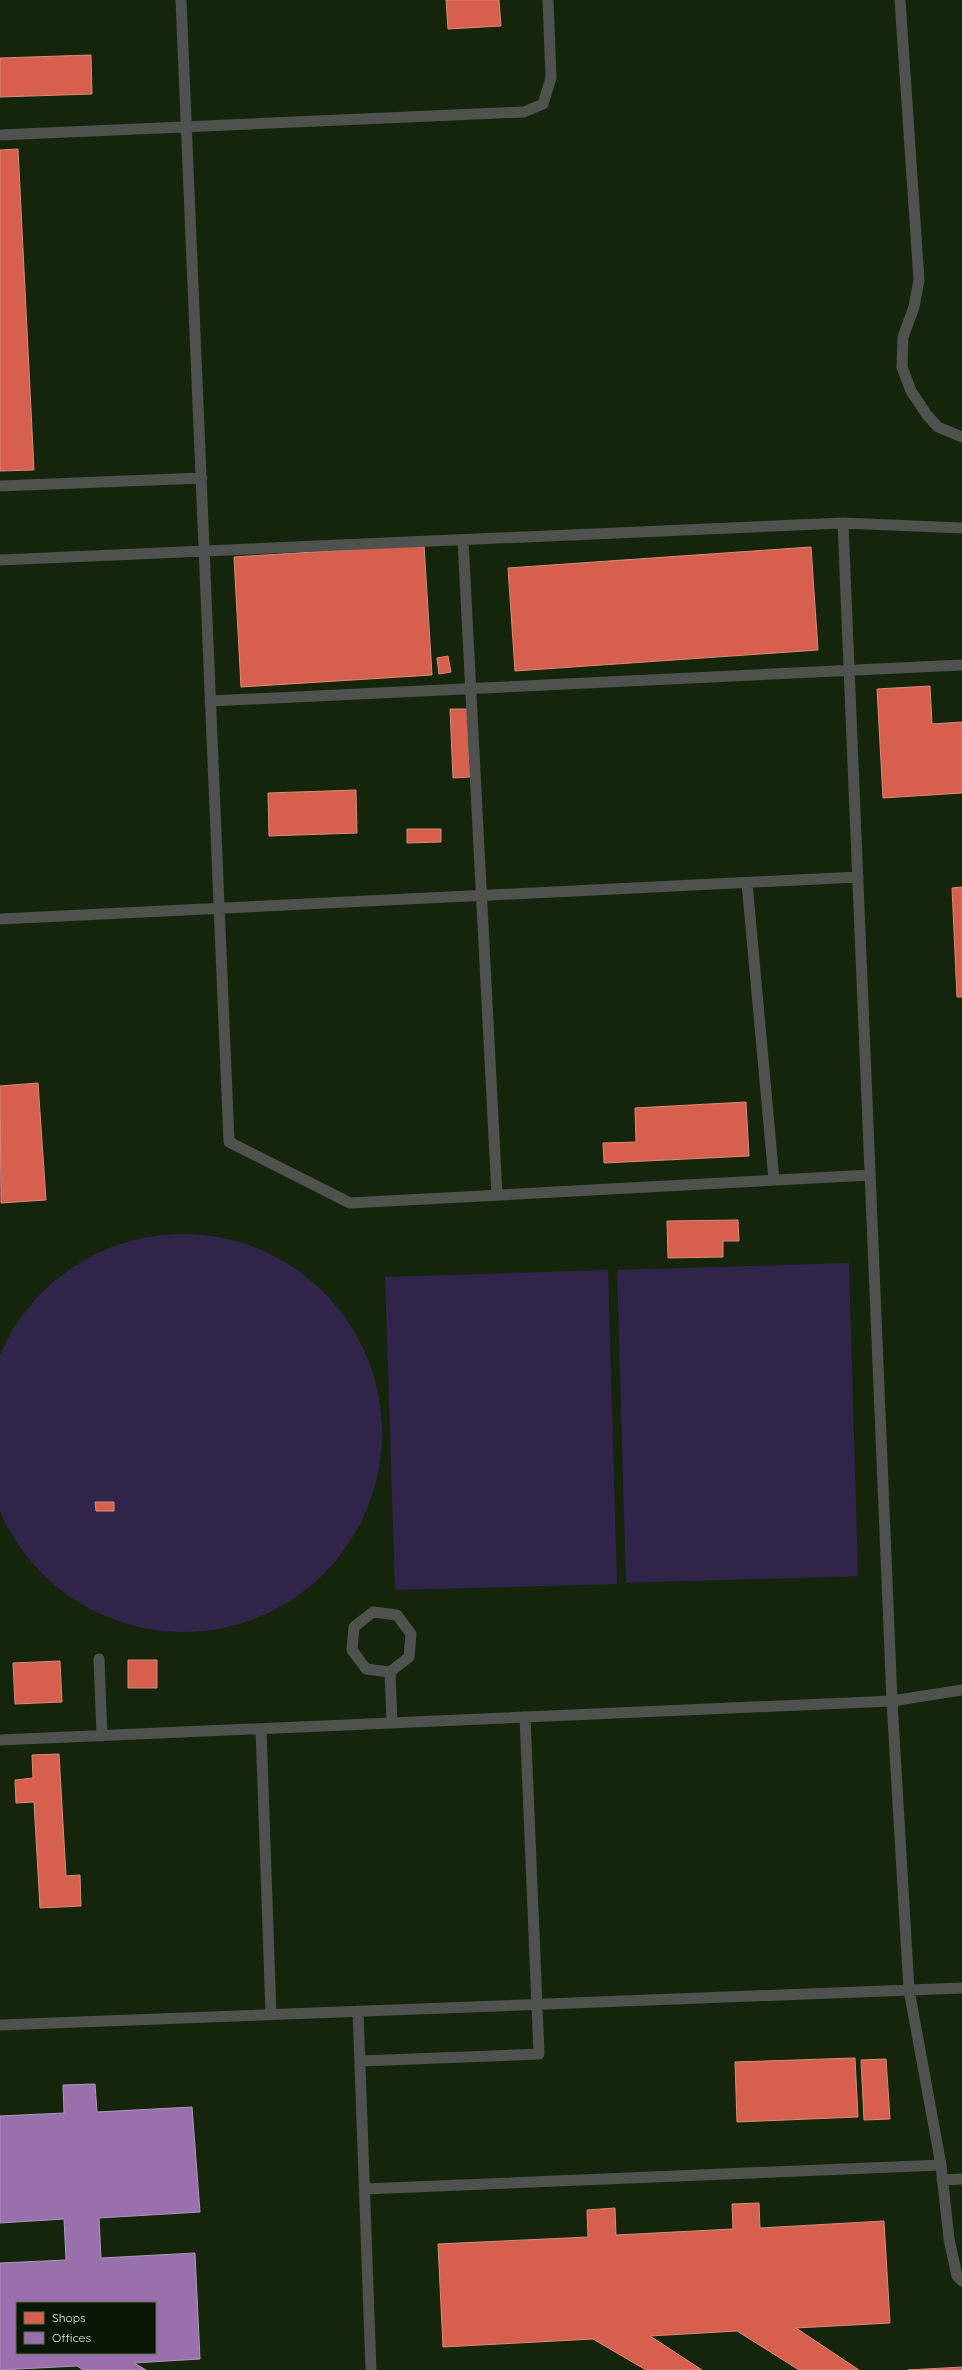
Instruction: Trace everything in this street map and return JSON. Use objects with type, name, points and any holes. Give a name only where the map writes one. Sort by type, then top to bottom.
[{"type":"lane","points":[[181,0],[229,1142],[350,1203],[870,1175]]},
{"type":"lane","points":[[0,135],[524,112],[543,104],[551,78],[548,0]]},
{"type":"lane","points":[[900,0],[918,280],[914,307],[903,337],[902,367],[911,391],[938,427],[962,437]]},
{"type":"lane","points":[[0,486],[202,478]]},
{"type":"lane","points":[[0,560],[843,523],[962,528]]},
{"type":"lane","points":[[843,523],[892,1701],[909,1990],[941,2165],[949,2239],[957,2276],[962,2281]]},
{"type":"lane","points":[[463,540],[497,1195]]},
{"type":"lane","points":[[210,701],[962,665]]},
{"type":"lane","points":[[0,919],[858,877]]},
{"type":"lane","points":[[748,882],[774,1180]]},
{"type":"lane","points":[[373,1612],[397,1615],[411,1634],[408,1657],[390,1672],[366,1669],[352,1650],[354,1627],[373,1612]]},
{"type":"lane","points":[[99,1659],[102,1736]]},
{"type":"lane","points":[[390,1672],[392,1723]]},
{"type":"lane","points":[[0,1740],[892,1701],[962,1690]]},
{"type":"lane","points":[[360,2061],[539,2054],[525,1717]]},
{"type":"lane","points":[[261,1729],[271,2014]]},
{"type":"lane","points":[[0,2024],[962,1988]]},
{"type":"lane","points":[[358,2011],[371,2370]]},
{"type":"lane","points":[[365,2189],[941,2165]]},
{"type":"lane","points":[[942,2180],[962,2180]]},
{"type":"shaded area","points":[[0,0],[962,0],[962,2370],[0,2370]]},
{"type":"shaded area","points":[[183,1234],[222,1238],[259,1250],[277,1258],[293,1268],[309,1280],[336,1307],[358,1339],[373,1375],[381,1414],[382,1433],[378,1472],[366,1509],[358,1527],[348,1543],[323,1573],[293,1598],[277,1608],[259,1616],[222,1628],[183,1632],[144,1628],[125,1623],[89,1608],[57,1586],[30,1559],[8,1527],[-1,1506],[-1,1360],[8,1339],[30,1307],[57,1280],[73,1268],[89,1258],[107,1250],[144,1238]]},
{"type":"shaded area","points":[[849,1263],[858,1576],[626,1583],[617,1270]]},
{"type":"shaded area","points":[[608,1270],[617,1584],[395,1590],[385,1277]]},
{"type":"building: Shops","points":[[446,0],[499,0],[501,26],[448,29]]},
{"type":"building: Shops","points":[[91,55],[92,94],[0,97],[0,58]]},
{"type":"building: Shops","points":[[18,149],[34,470],[0,471],[0,150]]},
{"type":"building: Shops","points":[[424,545],[432,675],[241,687],[234,557]]},
{"type":"building: Shops","points":[[811,547],[818,650],[515,671],[508,568]]},
{"type":"building: Shops","points":[[448,656],[451,672],[439,674],[437,658]]},
{"type":"building: Shops","points":[[930,686],[932,724],[962,722],[962,793],[883,798],[877,689]]},
{"type":"building: Shops","points":[[450,709],[467,709],[470,777],[453,778]]},
{"type":"building: Shops","points":[[356,790],[357,833],[269,836],[268,793]]},
{"type":"building: Shops","points":[[407,829],[441,829],[441,842],[407,843]]},
{"type":"building: Shops","points":[[962,887],[962,997],[957,997],[952,888]]},
{"type":"building: Shops","points":[[38,1083],[46,1200],[1,1203],[0,1086]]},
{"type":"building: Shops","points":[[746,1102],[749,1156],[604,1163],[603,1143],[636,1142],[635,1108]]},
{"type":"building: Shops","points":[[738,1220],[739,1241],[723,1241],[723,1257],[668,1258],[667,1221]]},
{"type":"building: Shops","points":[[95,1502],[114,1502],[114,1511],[96,1511]]},
{"type":"building: Shops","points":[[128,1660],[157,1660],[157,1688],[128,1688]]},
{"type":"building: Shops","points":[[60,1661],[62,1702],[15,1704],[13,1663]]},
{"type":"building: Shops","points":[[59,1754],[66,1876],[80,1875],[81,1906],[40,1908],[34,1802],[16,1803],[15,1780],[33,1778],[32,1755]]},
{"type":"building: Shops","points":[[855,2058],[858,2117],[737,2122],[735,2062]]},
{"type":"building: Shops","points":[[886,2059],[890,2119],[864,2120],[861,2060]]},
{"type":"building: Shops","points":[[759,2203],[760,2228],[884,2221],[890,2323],[796,2328],[859,2370],[799,2370],[737,2331],[650,2336],[702,2370],[646,2370],[593,2339],[443,2347],[438,2244],[588,2237],[587,2210],[615,2208],[616,2235],[733,2229],[732,2204]]},
{"type":"building: Shops","points":[[962,2367],[962,2370],[908,2370]]},
{"type":"building: Offices","points":[[95,2084],[97,2112],[192,2107],[200,2212],[99,2218],[101,2258],[195,2253],[200,2359],[134,2363],[146,2370],[83,2370],[77,2366],[0,2370],[0,2263],[66,2260],[64,2219],[0,2223],[0,2116],[64,2113],[63,2085]]}]
